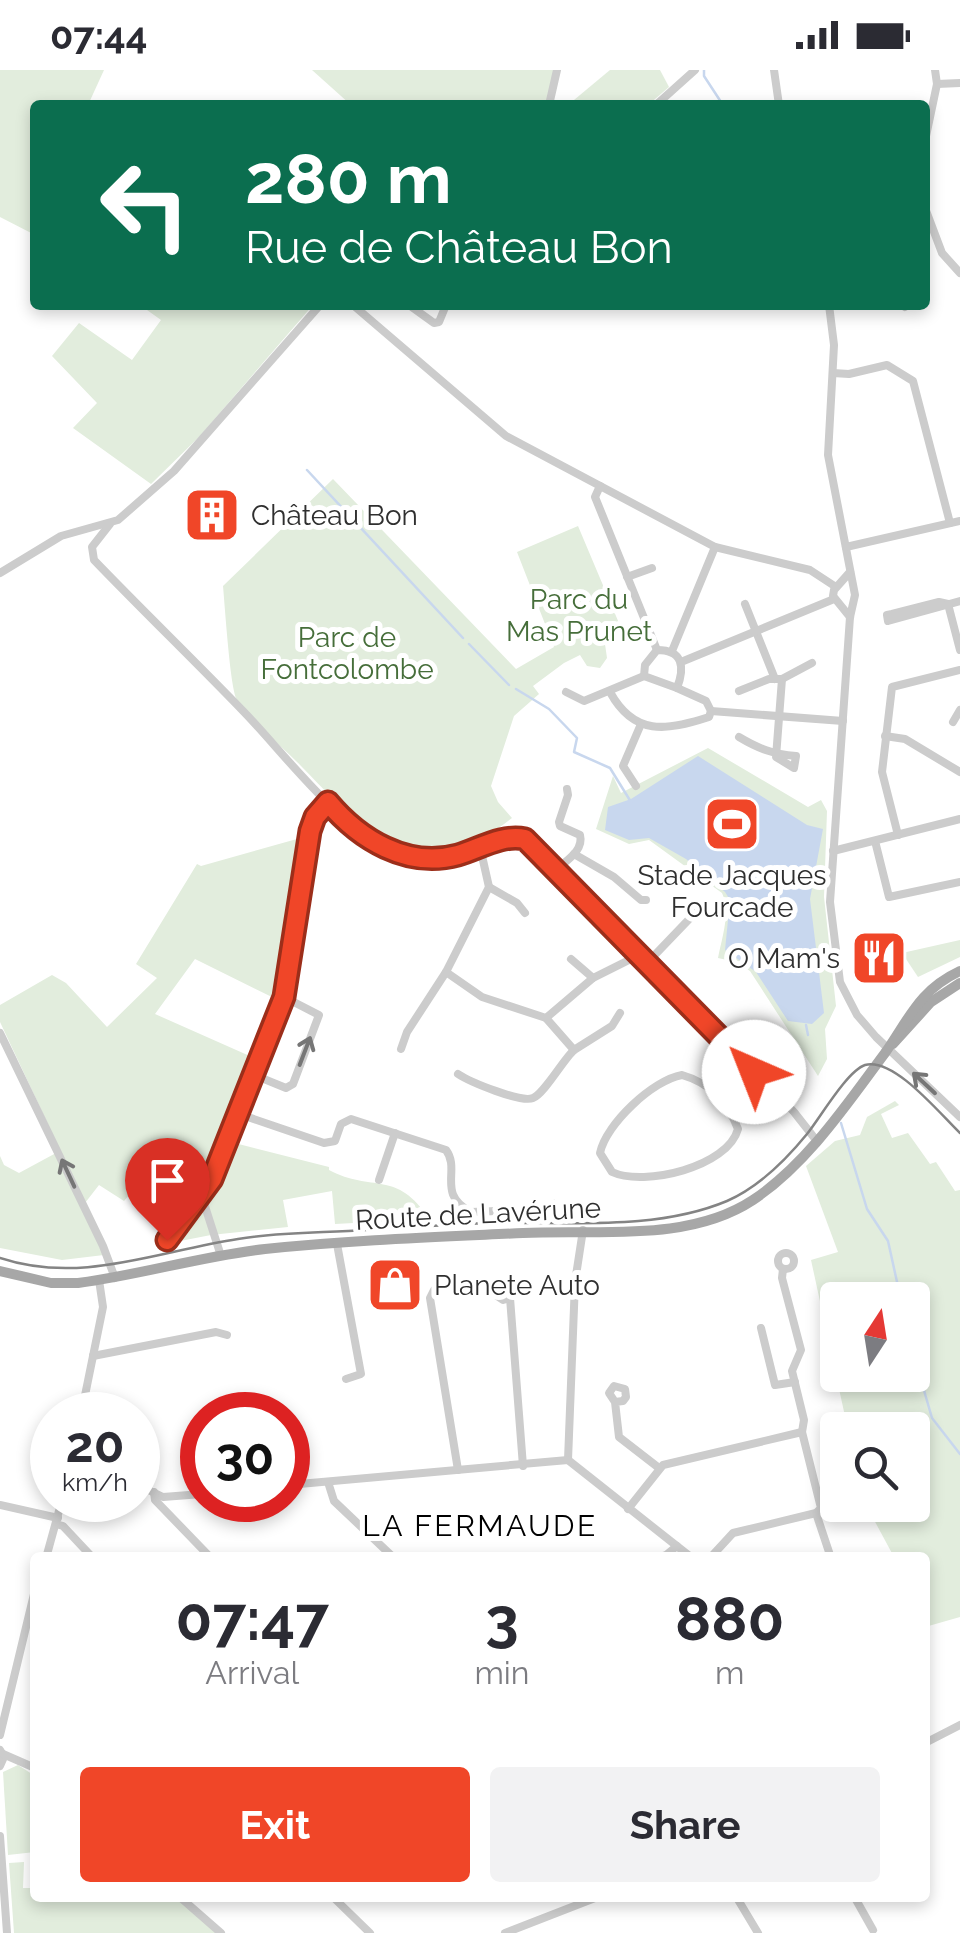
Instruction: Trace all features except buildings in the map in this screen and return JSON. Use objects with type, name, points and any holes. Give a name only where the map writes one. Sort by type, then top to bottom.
[{"type":"main road","name":"Route de Lavérune","points":[[0,1270],[51,1283],[99,1280],[221,1256],[337,1244],[672,1228],[721,1216],[751,1202],[781,1179],[888,1048],[928,990],[960,970]]},
{"type":"main road","name":"Route de Lavérune","points":[[888,1048],[931,1002],[960,983]]},
{"type":"street","points":[[550,100],[557,70]]},
{"type":"street","points":[[662,100],[695,70]]},
{"type":"street","points":[[774,70],[777,100]]},
{"type":"street","points":[[930,117],[936,70]]},
{"type":"street","points":[[937,84],[960,84]]},
{"type":"street","points":[[930,224],[935,241],[960,273]]},
{"type":"street","points":[[316,310],[174,472],[110,524],[92,547],[94,560],[365,837],[408,856],[443,858],[508,838],[525,839],[645,958],[816,1140]]},
{"type":"street","points":[[360,310],[492,426],[715,548],[810,570],[838,585],[852,587]]},
{"type":"street","points":[[416,310],[434,323],[439,322],[444,310]]},
{"type":"street","points":[[831,310],[834,336],[828,455],[855,595],[850,617],[830,902],[840,982],[857,1014],[960,1117]]},
{"type":"street","points":[[833,373],[849,374],[887,366],[912,380],[955,522],[846,547]]},
{"type":"street","points":[[600,486],[595,497],[657,650]]},
{"type":"street","points":[[0,573],[61,536],[110,524]]},
{"type":"street","points":[[672,652],[715,548]]},
{"type":"street","points":[[627,577],[652,568]]},
{"type":"street","points":[[850,572],[838,585],[837,602],[850,617]]},
{"type":"street","points":[[681,662],[837,602],[852,603]]},
{"type":"street","points":[[948,604],[939,602],[887,615],[888,621],[960,602]]},
{"type":"street","points":[[739,738],[776,754],[778,679],[745,604]]},
{"type":"street","points":[[948,604],[960,650]]},
{"type":"street","points":[[657,650],[672,652],[681,662],[684,670],[678,688]]},
{"type":"street","points":[[644,676],[645,666],[657,650]]},
{"type":"street","points":[[740,691],[812,663]]},
{"type":"street","points":[[898,835],[882,772],[893,686],[960,670]]},
{"type":"street","points":[[566,692],[584,702],[644,676],[706,701],[711,711]]},
{"type":"street","points":[[610,692],[618,706],[641,724],[662,728],[678,728],[708,717],[711,711]]},
{"type":"street","points":[[952,722],[960,710]]},
{"type":"street","points":[[711,711],[843,720]]},
{"type":"street","points":[[636,786],[623,766],[641,724]]},
{"type":"street","points":[[885,736],[905,738],[960,772]]},
{"type":"street","points":[[557,869],[580,846],[580,835],[559,822],[567,789]]},
{"type":"street","points":[[167,1240],[202,1196],[217,1167],[284,997],[310,831],[315,817],[328,802]]},
{"type":"street","points":[[833,850],[960,819]]},
{"type":"street","points":[[875,841],[889,897],[960,882]]},
{"type":"street","points":[[401,1050],[489,886],[480,847]]},
{"type":"street","points":[[574,854],[614,877],[640,900],[646,900]]},
{"type":"street","points":[[489,886],[517,902],[525,913]]},
{"type":"street","points":[[546,1018],[593,978],[645,958],[695,913]]},
{"type":"street","points":[[571,959],[593,978]]},
{"type":"street","points":[[446,972],[482,996],[546,1018],[574,1050]]},
{"type":"street","points":[[254,1075],[286,1088],[293,1084],[318,1016],[284,997]]},
{"type":"street","points":[[458,1074],[470,1082],[531,1099],[574,1050],[612,1026],[620,1014]]},
{"type":"street","points":[[0,1033],[115,1278]]},
{"type":"street","points":[[717,1092],[754,1072]]},
{"type":"street","points":[[682,1075],[717,1092],[738,1128],[732,1142],[709,1159],[670,1174],[642,1178],[622,1176],[605,1165],[600,1153],[604,1140],[648,1090],[682,1075]]},
{"type":"street","points":[[239,1114],[324,1144],[334,1141],[347,1119],[430,1144],[450,1154],[449,1184],[467,1211],[546,1209],[554,1204]]},
{"type":"street","points":[[379,1180],[395,1134]]},
{"type":"street","points":[[202,1196],[221,1256]]},
{"type":"street","points":[[568,1460],[575,1282],[583,1230]]},
{"type":"street","points":[[337,1244],[362,1374],[346,1379]]},
{"type":"street","points":[[716,1552],[734,1533],[816,1513],[822,1504],[802,1432],[804,1420],[792,1371],[800,1350],[783,1269]]},
{"type":"street","points":[[86,1392],[104,1302],[99,1280]]},
{"type":"street","points":[[458,1470],[430,1298],[434,1290],[442,1288],[498,1286],[495,1292],[499,1299],[510,1298],[523,1466]]},
{"type":"street","points":[[760,1328],[774,1385],[795,1382]]},
{"type":"street","points":[[93,1356],[216,1332],[227,1334]]},
{"type":"street","points":[[614,1402],[619,1437],[659,1468]]},
{"type":"street","points":[[628,1509],[659,1468],[802,1432]]},
{"type":"street","points":[[310,1483],[568,1460],[684,1552]]},
{"type":"street","points":[[328,1482],[334,1500],[388,1552]]},
{"type":"street","points":[[0,1504],[30,1513]]},
{"type":"street","points":[[160,1505],[205,1552]]},
{"type":"street","points":[[816,1513],[829,1552]]},
{"type":"street","points":[[48,1552],[57,1522]]},
{"type":"street","points":[[58,1522],[87,1552]]},
{"type":"street","points":[[669,1552],[676,1546]]},
{"type":"street","points":[[0,1734],[30,1611]]},
{"type":"street","points":[[930,1740],[960,1725]]},
{"type":"street","points":[[1,1758],[30,1766]]},
{"type":"street","points":[[0,1836],[7,1933]]},
{"type":"street","points":[[186,1902],[221,1933]]},
{"type":"street","points":[[338,1902],[370,1933]]},
{"type":"street","points":[[504,1933],[584,1902]]},
{"type":"street","points":[[739,1902],[758,1933]]},
{"type":"street","points":[[858,1902],[874,1930]]},
{"type":"green space","points":[[0,70],[104,70],[90,100],[30,100],[30,232],[0,217]]},
{"type":"green space","points":[[312,70],[555,70],[547,100],[345,100]]},
{"type":"green space","points":[[610,70],[660,70],[669,87],[654,100],[574,100]]},
{"type":"green space","points":[[147,310],[309,310],[199,437],[151,484],[73,428],[97,403],[52,356],[79,323],[132,360],[161,320]]},
{"type":"green space","name":"Parc de Fontcolombe","points":[[333,479],[516,669],[554,647],[517,552],[578,526],[624,635],[605,644],[607,658],[600,668],[587,666],[580,655],[533,686],[539,694],[514,716],[491,786],[512,818],[478,840],[448,852],[422,853],[397,847],[373,834],[258,725],[234,692],[223,586]]},
{"type":"green space","points":[[708,748],[808,807],[821,800],[827,811],[824,897],[836,1006],[825,1029],[827,1059],[818,1076],[750,971],[736,962],[718,958],[726,916],[722,893],[649,840],[629,844],[596,829],[613,776],[621,793]]},
{"type":"green space","points":[[304,837],[278,1000],[195,959],[155,1014],[252,1057],[223,1140],[329,1167],[344,1177],[395,1188],[417,1203],[429,1219],[335,1224],[332,1191],[283,1200],[288,1227],[170,1243],[183,1223],[136,1187],[124,1201],[99,1185],[85,1203],[0,1022],[0,1005],[52,975],[66,983],[107,1027],[157,978],[136,964],[197,864]]},
{"type":"green space","points":[[960,940],[960,957],[918,977],[902,953]]},
{"type":"green space","points":[[895,1101],[899,1105],[881,1114],[892,1138],[908,1133],[930,1164],[936,1162],[955,1191],[960,1190],[960,1617],[930,1626],[930,1552],[891,1552],[875,1522],[930,1522],[930,1412],[844,1412],[840,1392],[930,1392],[930,1282],[820,1282],[820,1301],[811,1260],[838,1252],[806,1166],[835,1141],[860,1135],[867,1117]]},
{"type":"green space","points":[[56,1153],[104,1255],[62,1260],[0,1248],[0,1156],[4,1165],[19,1173]]},
{"type":"green space","points":[[18,1765],[30,1773],[30,1853],[8,1855],[3,1772]]},
{"type":"green space","points":[[24,1862],[23,1888],[30,1888],[30,1902],[181,1902],[217,1933],[14,1933],[9,1863]]},
{"type":"water","points":[[698,756],[807,825],[823,829],[810,899],[824,1013],[812,1024],[788,1021],[756,972],[725,950],[730,900],[725,892],[686,859],[649,838],[629,840],[605,830],[608,807],[631,799]]},
{"type":"waterway","points":[[704,70],[720,100]]},
{"type":"waterway","points":[[307,470],[463,638]]},
{"type":"waterway","points":[[469,644],[509,685]]},
{"type":"waterway","points":[[516,689],[549,709],[577,738],[574,752],[610,768],[631,802]]},
{"type":"waterway","points":[[806,1025],[808,1035]]},
{"type":"waterway","points":[[841,1123],[867,1209],[888,1241],[897,1282]]},
{"type":"waterway","points":[[924,1392],[932,1418],[960,1454]]},
{"type":"tram line","points":[[0,1258],[30,1265],[90,1267],[270,1235],[468,1224],[616,1223],[673,1217],[727,1201],[761,1181],[807,1134],[842,1085],[865,1065],[877,1065],[903,1078],[960,1133]]},
{"type":"place","name":"Château Bon","points":[[212,515]]},
{"type":"place","name":"Stade Jacques Fourcade","points":[[732,824]]},
{"type":"place","name":"O Mam's","points":[[879,958]]},
{"type":"place","name":"Planete Auto","points":[[395,1285]]},
{"type":"district","name":"LA FERMAUDE","points":[[480,1525]]},
{"type":"route","points":[[167,1240],[212,1179],[282,1004],[310,831],[315,817],[328,802],[365,837],[408,856],[443,858],[517,837],[532,843],[754,1072]]},
{"type":"park label","name":"Parc du Mas Prunet","points":[[579,615]]}]
